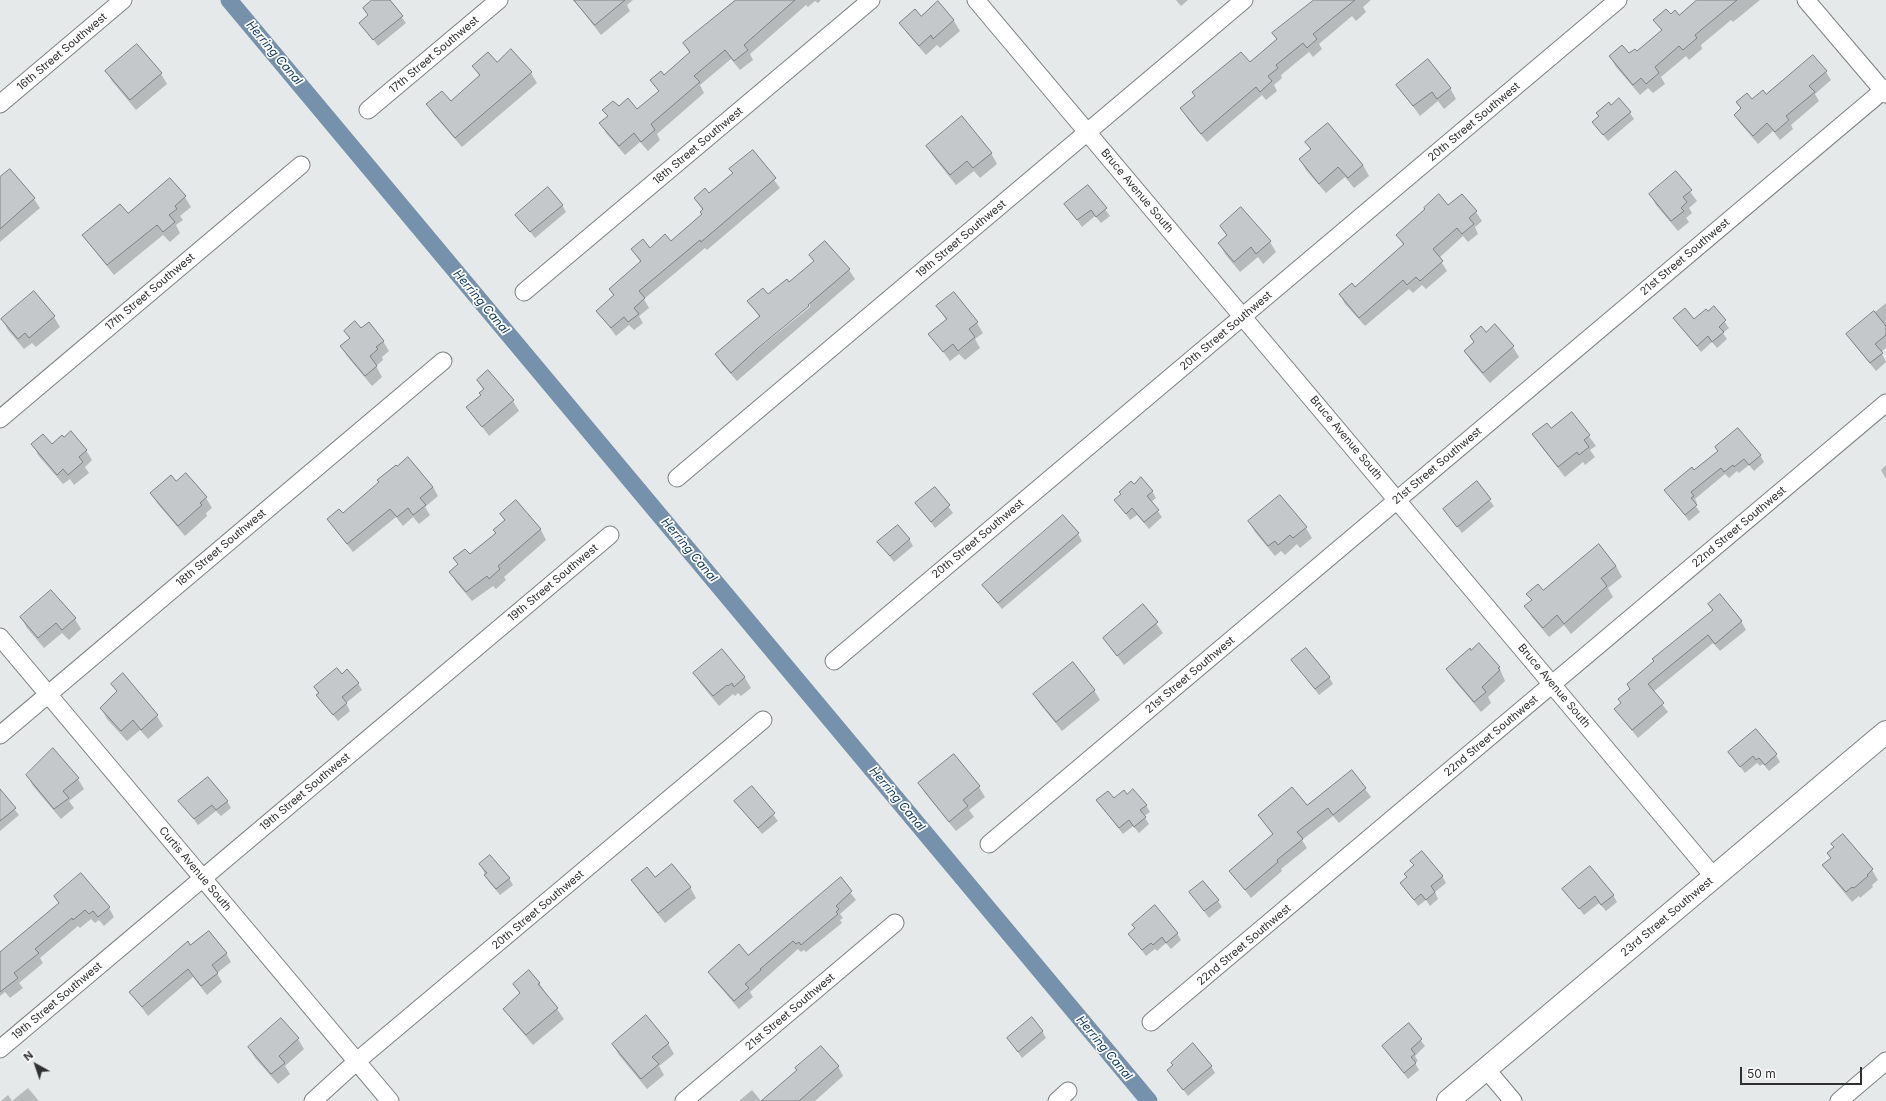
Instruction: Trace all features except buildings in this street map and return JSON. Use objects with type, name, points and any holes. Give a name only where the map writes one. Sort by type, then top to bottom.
[{"type":"street","name":"16th Street Southwest","points":[[0,104],[123,0]]},
{"type":"street","name":"17th Street Southwest","points":[[368,110],[499,0]]},
{"type":"street","name":"18th Street Southwest","points":[[524,292],[871,0]]},
{"type":"street","name":"Bruce Avenue South","points":[[976,0],[1714,877]]},
{"type":"street","name":"19th Street Southwest","points":[[677,478],[1244,0]]},
{"type":"street","name":"20th Street Southwest","points":[[834,661],[1618,0]]},
{"type":"street","points":[[1806,0],[1885,91]]},
{"type":"street","name":"21st Street Southwest","points":[[989,844],[1885,91]]},
{"type":"street","name":"17th Street Southwest","points":[[0,420],[301,165]]},
{"type":"street","name":"18th Street Southwest","points":[[0,735],[443,361]]},
{"type":"street","name":"22nd Street Southwest","points":[[1151,1022],[1886,403]]},
{"type":"street","name":"19th Street Southwest","points":[[0,1049],[610,535]]},
{"type":"street","name":"Curtis Avenue South","points":[[0,637],[390,1101]]},
{"type":"street","name":"20th Street Southwest","points":[[313,1101],[357,1062],[763,720]]},
{"type":"street","name":"23rd Street Southwest","points":[[1448,1101],[1886,732]]},
{"type":"street","name":"21st Street Southwest","points":[[684,1101],[895,924]]},
{"type":"street","points":[[1839,1101],[1886,1061]]},
{"type":"street","points":[[1486,1069],[1513,1101]]},
{"type":"waterway","name":"Herring Canal","points":[[229,0],[1149,1101]]}]
